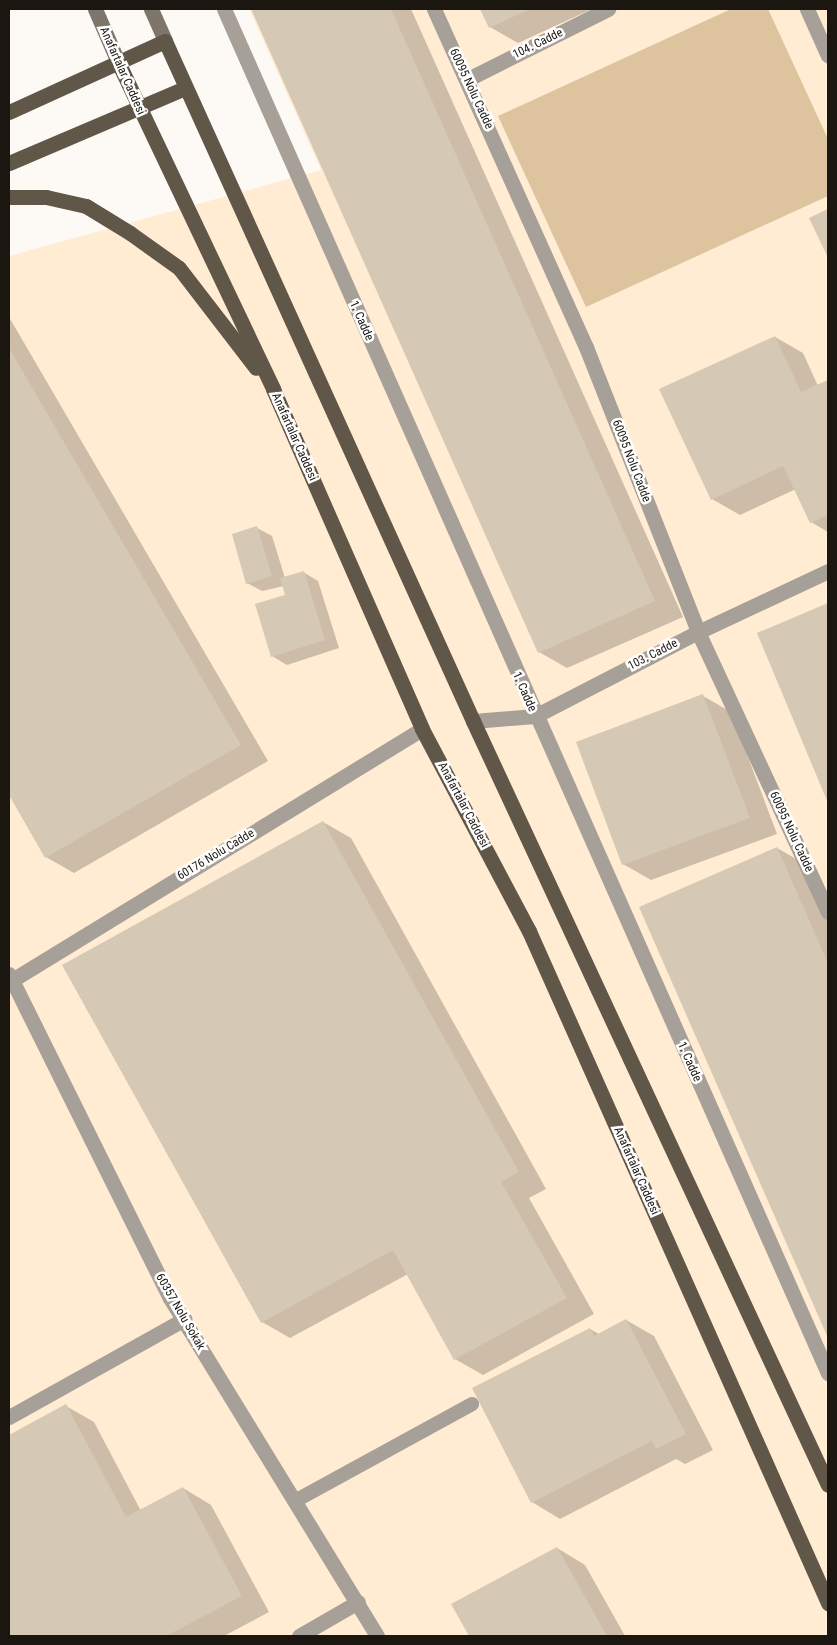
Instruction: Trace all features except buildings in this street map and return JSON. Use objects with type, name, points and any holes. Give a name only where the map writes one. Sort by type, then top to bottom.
[{"type":"main road","name":"Anafartalar Caddesi","points":[[95,9],[138,108],[204,239],[422,729],[529,931],[828,1603]]},
{"type":"main road","points":[[151,9],[185,88],[281,292],[473,721],[828,1485]]},
{"type":"main road","points":[[9,112],[165,41]]},
{"type":"main road","points":[[9,163],[185,88]]},
{"type":"main road","points":[[9,197],[46,197],[86,206],[179,268],[272,389]]},
{"type":"street","name":"1. Cadde","points":[[224,9],[535,716],[828,1373]]},
{"type":"street","name":"60095 Nolu Cadde","points":[[434,9],[468,79],[586,347],[698,632],[828,912]]},
{"type":"street","name":"104. Cadde","points":[[468,79],[608,9]]},
{"type":"street","points":[[807,9],[828,56]]},
{"type":"street","name":"103. Cadde","points":[[473,721],[535,716],[698,632],[828,571]]},
{"type":"street","name":"60176 Nolu Cadde","points":[[10,979],[422,729]]},
{"type":"street","name":"60357 Nolu Sokak","points":[[10,979],[184,1320],[358,1602],[377,1636]]},
{"type":"street","points":[[9,1417],[184,1320]]},
{"type":"street","points":[[299,1636],[358,1602]]},
{"type":"lane","points":[[295,1501],[472,1404]]},
{"type":"shaded area","points":[[249,9],[828,9],[828,1636],[9,1636],[9,256],[321,170]]},
{"type":"shaded area","points":[[731,9],[768,9],[828,139],[828,196],[586,307],[498,116]]}]
